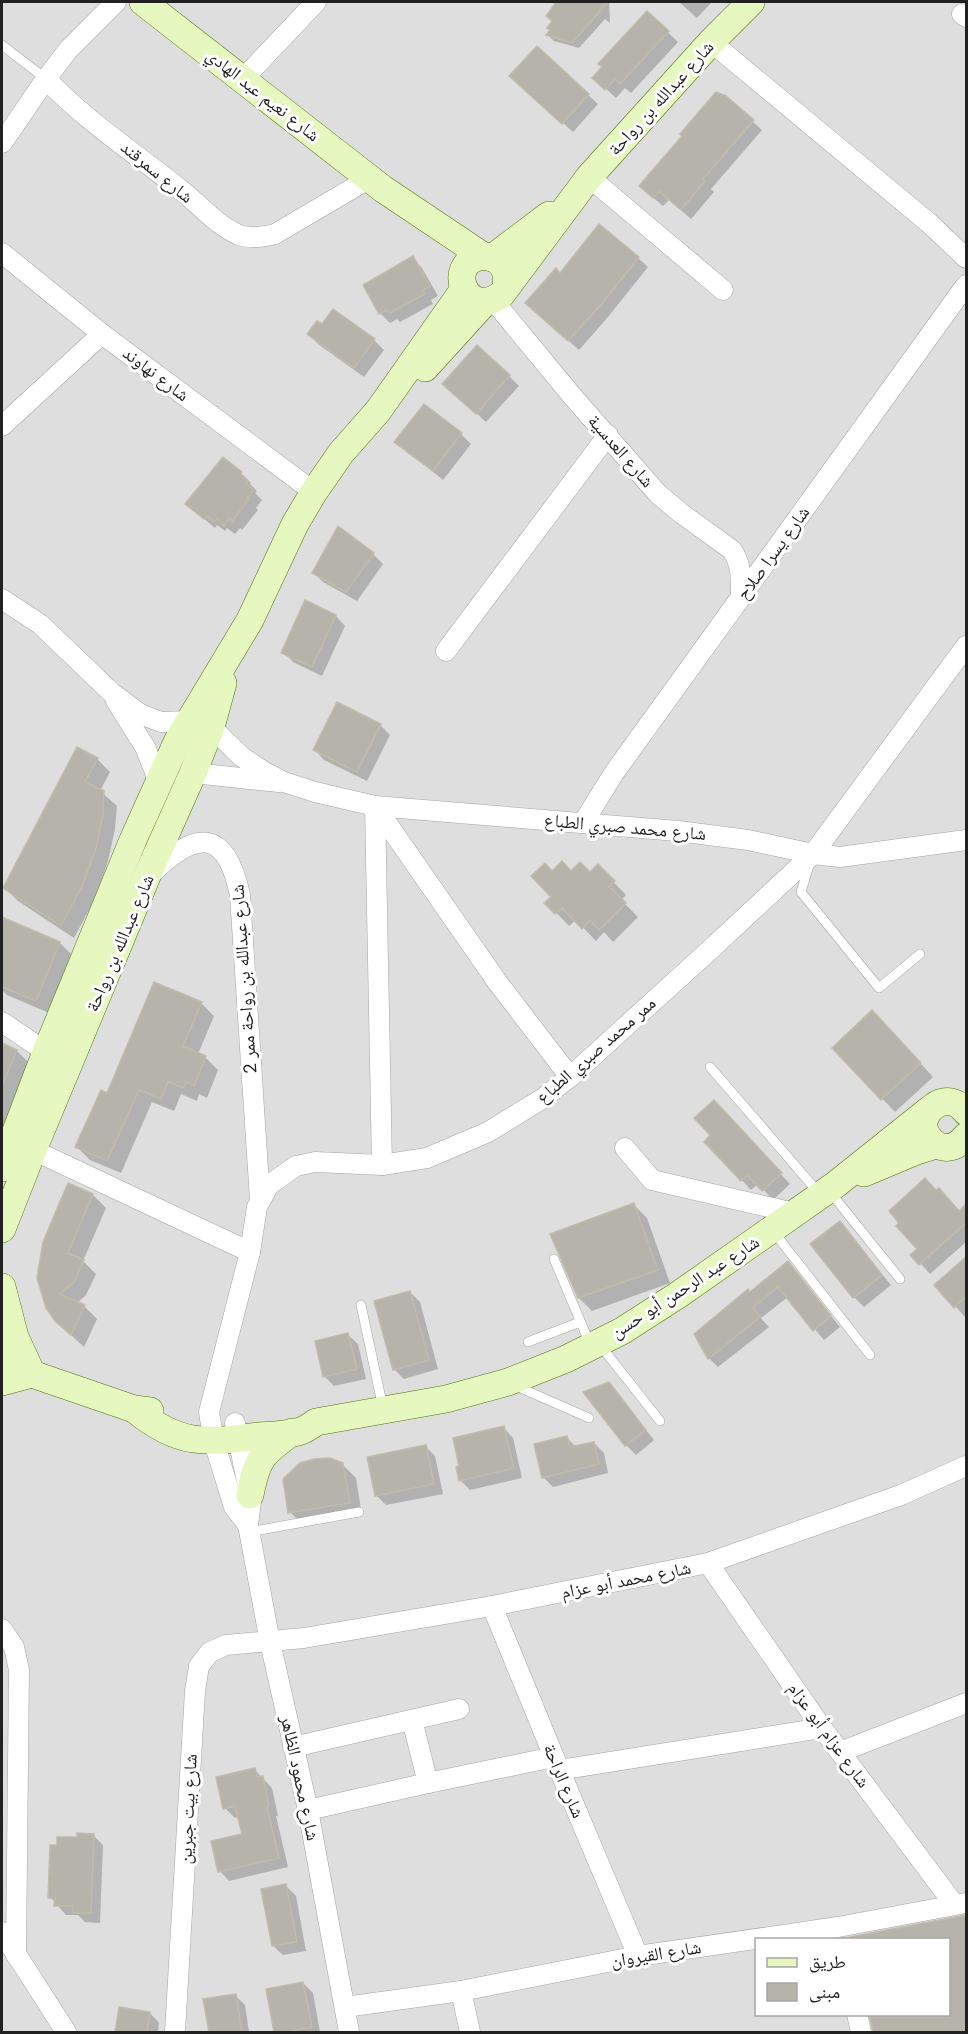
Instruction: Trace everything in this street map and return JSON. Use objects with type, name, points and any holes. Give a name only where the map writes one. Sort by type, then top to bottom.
[{"type":"street","points":[[2,143],[68,50],[116,2]]},
{"type":"street","name":"شارع نعيم عبد الهادي","points":[[143,2],[377,183],[484,280]]},
{"type":"street","points":[[242,80],[316,2]]},
{"type":"street","name":"شارع عبدالله بن رواحة","points":[[2,1229],[147,876],[193,773],[200,724],[230,654],[250,620],[314,492],[341,453],[484,280],[581,186],[711,42],[751,2]]},
{"type":"street","points":[[711,42],[929,224],[966,258]]},
{"type":"street","name":"شارع سمرقند","points":[[46,79],[65,99],[184,192],[225,228],[242,236],[260,237],[275,234],[377,183]]},
{"type":"street","points":[[581,186],[723,290]]},
{"type":"street","name":"شارع نهاوند","points":[[2,253],[102,334],[314,492]]},
{"type":"street","name":"شارع العدسية","points":[[484,280],[567,390],[658,494],[732,550],[741,570],[741,597]]},
{"type":"street","name":"شارع يسرا صلاح","points":[[583,823],[614,773],[966,285]]},
{"type":"street","points":[[3,423],[102,334]]},
{"type":"street","points":[[446,651],[608,435]]},
{"type":"street","points":[[2,599],[40,624],[112,693],[140,714],[161,722],[200,724]]},
{"type":"street","name":"ممر محمد صبري الطباع","points":[[260,1200],[269,1185],[296,1166],[315,1162],[382,1165],[428,1158],[470,1141],[515,1117],[570,1077],[813,854],[966,646]]},
{"type":"street","points":[[112,693],[145,747],[159,782]]},
{"type":"street","name":"شارع عبدالله بن رواحة","points":[[2,1168],[46,1052],[133,840],[178,740],[200,724]]},
{"type":"street","name":"شارع محمد صبري الطباع","points":[[200,724],[242,757],[284,782],[375,806],[583,823],[748,840],[813,854],[840,857],[966,840]]},
{"type":"street","name":"شارع محمد صبري الطباع","points":[[193,773],[284,782]]},
{"type":"street","points":[[375,806],[498,983],[570,1077]]},
{"type":"street","points":[[375,806],[382,1165]]},
{"type":"street","name":"شارع عبدالله بن رواحة ممر 2","points":[[147,876],[180,848],[196,842],[210,843],[223,851],[231,862],[236,876],[240,895],[260,1200]]},
{"type":"street","points":[[2,1022],[46,1052]]},
{"type":"street","points":[[952,1102],[923,1125],[929,1140],[954,1148]]},
{"type":"street","name":"شارع عبد الرحمن أبو حسن","points":[[2,1357],[32,1374],[134,1409],[151,1423],[191,1439],[300,1417],[305,1427],[446,1399],[508,1382],[595,1345],[622,1330],[678,1295],[952,1102]]},
{"type":"street","points":[[625,1148],[652,1180],[794,1213]]},
{"type":"street","name":"شارع عبد الرحمن أبو حسن","points":[[828,1190],[914,1152],[954,1148]]},
{"type":"street","points":[[33,1150],[250,1252]]},
{"type":"street","points":[[224,1432],[209,1412],[212,1393],[233,1322],[250,1252],[260,1200]]},
{"type":"street","points":[[2,1287],[15,1337],[32,1374],[2,1382]]},
{"type":"street","points":[[250,1495],[254,1471],[262,1457],[272,1447],[305,1427]]},
{"type":"street","name":"شارع محمود الظاهر","points":[[224,1432],[250,1495],[248,1528],[270,1642],[308,1810],[349,2032]]},
{"type":"street","name":"شارع محمود الظاهر","points":[[224,1432],[234,1507],[248,1528]]},
{"type":"street","name":"شارع محمد أبو عزام","points":[[270,1642],[492,1606],[708,1563],[901,1495],[966,1466]]},
{"type":"street","name":"شارع عزام أبو عزام","points":[[708,1563],[822,1728],[960,1903]]},
{"type":"street","name":"شارع الراحة","points":[[492,1606],[638,1956]]},
{"type":"street","points":[[2,1629],[14,1647],[19,1670],[16,1955]]},
{"type":"street","name":"شارع بيت جبرين","points":[[175,2032],[195,1691],[199,1666],[210,1652],[226,1645],[270,1642]]},
{"type":"street","points":[[840,1752],[966,1703]]},
{"type":"street","points":[[293,1747],[459,1709]]},
{"type":"street","points":[[412,1720],[428,1783]]},
{"type":"street","points":[[308,1810],[428,1783],[822,1728]]},
{"type":"street","name":"شارع القيروان","points":[[796,1938],[840,1933],[960,1903]]},
{"type":"street","points":[[2,1932],[66,2032]]},
{"type":"street","name":"شارع القيروان","points":[[345,2007],[461,1990],[638,1956],[755,1943]]},
{"type":"street","points":[[461,1990],[470,2032]]},
{"type":"street","points":[[857,2016],[861,2032]]},
{"type":"lane","points":[[2,45],[46,79]]},
{"type":"lane","points":[[813,854],[801,892],[879,988],[920,954]]},
{"type":"lane","points":[[710,1066],[828,1190],[900,1279]]},
{"type":"lane","points":[[771,1229],[870,1355]]},
{"type":"lane","points":[[554,1259],[580,1322],[595,1345],[660,1421]]},
{"type":"lane","points":[[361,1305],[384,1410]]},
{"type":"lane","points":[[528,1342],[580,1322]]},
{"type":"lane","points":[[508,1382],[589,1418]]},
{"type":"lane","points":[[248,1528],[359,1512]]},
{"type":"shaded area","points":[[2,2],[966,2],[966,2032],[2,2032]]},
{"type":"building","points":[[556,2],[608,2],[572,43],[546,35],[550,30],[547,28],[552,21],[546,16]]},
{"type":"building","points":[[647,11],[669,31],[620,84],[615,79],[605,90],[592,78],[602,67],[598,64]]},
{"type":"building","points":[[537,46],[589,94],[562,124],[509,76]]},
{"type":"building","points":[[716,92],[726,96],[754,120],[703,179],[705,181],[681,210],[659,191],[653,198],[639,186]]},
{"type":"building","points":[[599,224],[639,257],[568,341],[525,303],[556,268],[560,273]]},
{"type":"building","points":[[413,256],[430,286],[423,290],[425,294],[390,313],[387,310],[379,314],[363,285]]},
{"type":"building","points":[[333,309],[375,339],[354,368],[307,334],[317,321],[322,324]]},
{"type":"building","points":[[477,345],[510,375],[476,414],[442,384]]},
{"type":"building","points":[[424,404],[462,433],[433,471],[394,442]]},
{"type":"building","points":[[223,457],[242,472],[240,474],[248,481],[246,484],[254,490],[232,521],[229,519],[224,526],[217,519],[214,522],[207,516],[204,519],[185,504]]},
{"type":"building","points":[[338,526],[374,553],[346,592],[312,573]]},
{"type":"building","points":[[305,600],[336,615],[312,667],[281,653]]},
{"type":"building","points":[[337,702],[381,724],[357,772],[313,750]]},
{"type":"building","points":[[77,747],[98,758],[85,782],[104,791],[103,815],[96,848],[83,884],[61,926],[3,888]]},
{"type":"building","points":[[562,861],[571,871],[580,862],[590,872],[598,864],[615,881],[609,886],[626,903],[599,930],[590,920],[582,929],[562,908],[555,914],[544,903],[551,897],[531,876],[545,863],[552,871]]},
{"type":"building","points":[[2,917],[60,942],[36,1001],[2,987]]},
{"type":"building","points":[[154,982],[202,1002],[183,1046],[206,1056],[194,1086],[186,1082],[183,1088],[168,1082],[161,1099],[139,1090],[107,1161],[75,1147],[101,1090],[107,1093]]},
{"type":"building","points":[[872,1010],[921,1063],[881,1100],[832,1048]]},
{"type":"building","points":[[2,1043],[17,1050],[2,1086]]},
{"type":"building","points":[[714,1100],[782,1173],[762,1191],[747,1175],[741,1181],[704,1142],[710,1135],[694,1118]]},
{"type":"building","points":[[925,1178],[936,1190],[939,1188],[959,1211],[966,1204],[966,1223],[919,1265],[910,1255],[917,1249],[896,1226],[899,1223],[889,1211]]},
{"type":"building","points":[[68,1183],[93,1194],[68,1253],[84,1260],[74,1282],[60,1294],[85,1305],[71,1335],[55,1321],[46,1308],[37,1278],[43,1242]]},
{"type":"building","points":[[634,1203],[658,1270],[578,1298],[550,1234]]},
{"type":"building","points":[[840,1221],[882,1275],[853,1298],[810,1244]]},
{"type":"building","points":[[966,1257],[966,1297],[954,1308],[934,1285]]},
{"type":"building","points":[[788,1261],[831,1316],[813,1331],[778,1287],[753,1307],[760,1317],[708,1359],[694,1334],[748,1289],[750,1292]]},
{"type":"building","points":[[410,1291],[429,1360],[393,1370],[374,1301]]},
{"type":"building","points":[[348,1333],[357,1369],[323,1377],[315,1341]]},
{"type":"building","points":[[609,1382],[646,1430],[625,1446],[583,1392]]},
{"type":"building","points":[[504,1426],[514,1468],[459,1481],[456,1467],[459,1466],[453,1438]]},
{"type":"building","points":[[567,1436],[570,1447],[594,1442],[599,1464],[542,1478],[534,1444]]},
{"type":"building","points":[[426,1445],[434,1484],[375,1496],[367,1457]]},
{"type":"building","points":[[330,1458],[343,1463],[350,1503],[288,1513],[283,1479],[300,1463]]},
{"type":"building","points":[[255,1768],[257,1777],[263,1776],[269,1806],[267,1807],[279,1858],[218,1872],[211,1841],[242,1834],[235,1806],[223,1809],[216,1777]]},
{"type":"building","points":[[77,1833],[94,1834],[91,1913],[73,1913],[73,1906],[54,1906],[55,1898],[48,1898],[50,1845],[57,1845],[57,1837],[77,1837]]},
{"type":"building","points":[[286,1884],[297,1942],[272,1946],[261,1889]]},
{"type":"building","points":[[966,1915],[966,2032],[873,2032],[869,2016],[950,2016],[950,1938],[845,1938]]},
{"type":"building","points":[[303,1982],[312,2027],[274,2032],[266,1989]]},
{"type":"building","points":[[236,1994],[242,2032],[209,2032],[203,1999]]},
{"type":"building","points":[[119,2007],[150,2012],[147,2032],[115,2032]]}]
